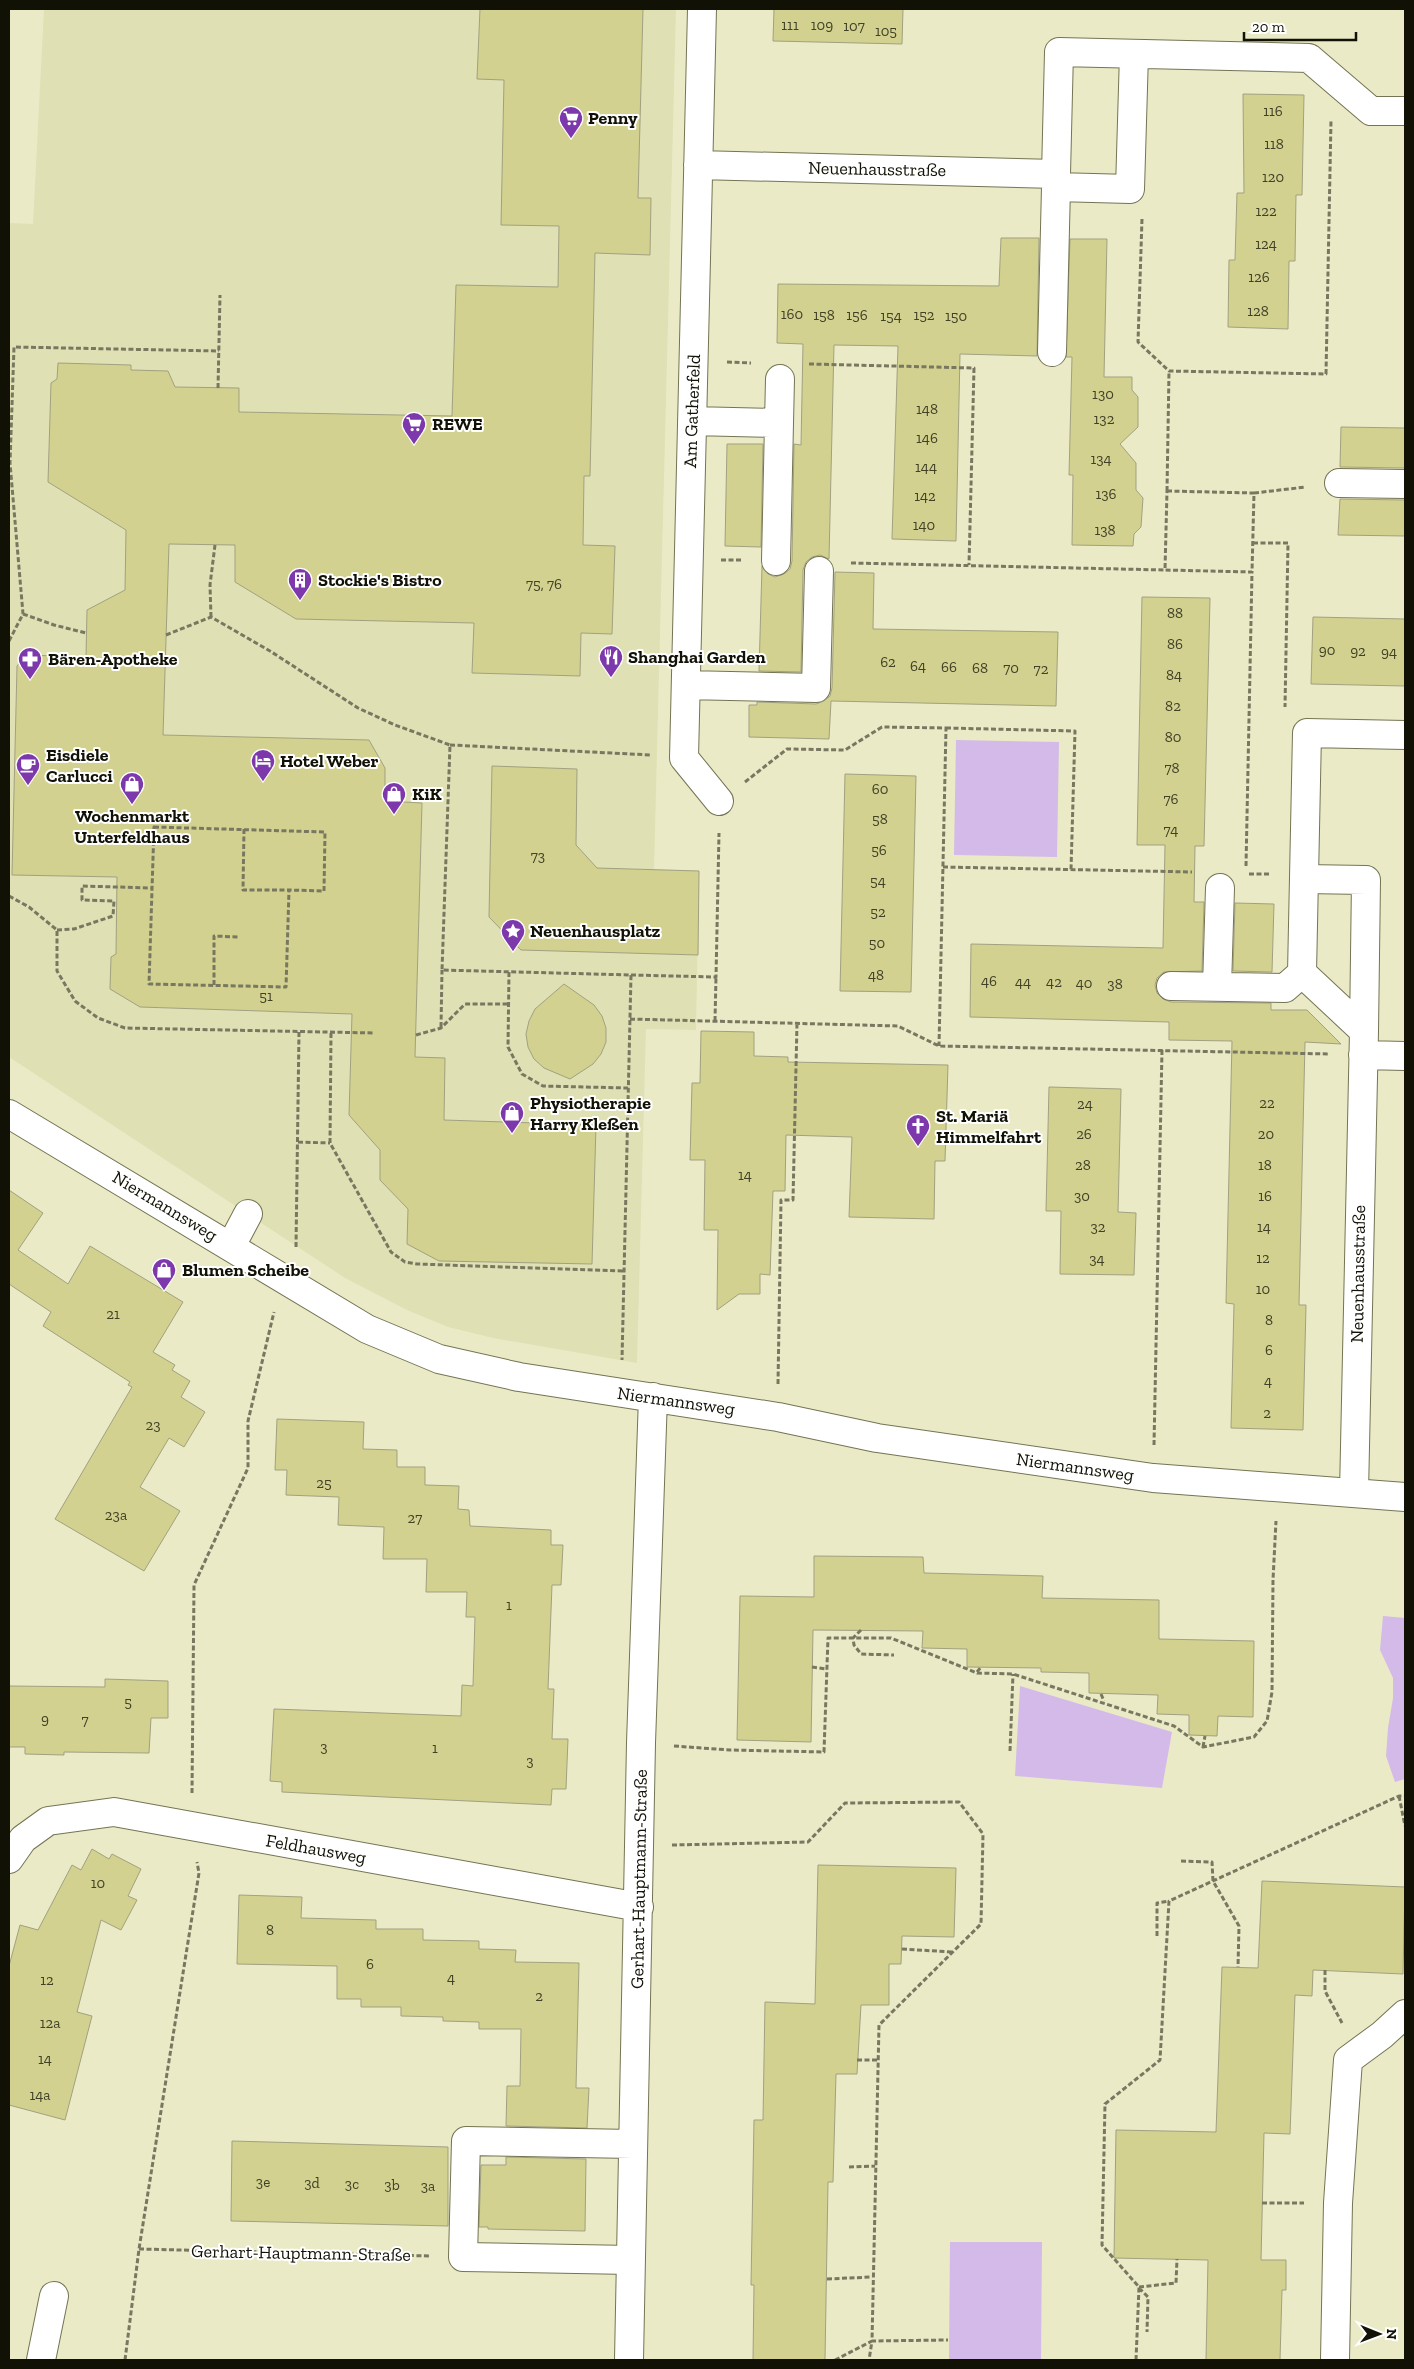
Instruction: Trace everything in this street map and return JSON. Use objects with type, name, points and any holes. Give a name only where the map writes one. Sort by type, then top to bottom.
[{"type":"street","name":"Am Gatherfeld","points":[[684,758],[702,9]]},
{"type":"street","points":[[1052,352],[1059,52],[1309,58],[1371,111],[1405,112]]},
{"type":"street","points":[[1130,189],[1134,54]]},
{"type":"street","name":"Neuenhausstraße","points":[[698,165],[1056,180],[1130,189]]},
{"type":"street","points":[[776,561],[779,423],[790,372]]},
{"type":"street","points":[[692,421],[779,423]]},
{"type":"street","points":[[1339,483],[1405,484]]},
{"type":"street","points":[[686,685],[816,688],[819,571]]},
{"type":"street","points":[[1405,735],[1307,732],[1302,973],[1363,1043],[1405,1056]]},
{"type":"street","points":[[684,758],[719,801]]},
{"type":"street","name":"Neuenhausstraße","points":[[1304,877],[1366,880],[1354,1493]]},
{"type":"street","points":[[1217,987],[1220,888]]},
{"type":"street","points":[[1171,986],[1285,988],[1302,973]]},
{"type":"street","name":"Niermannsweg","points":[[9,1114],[367,1329],[440,1359],[519,1377],[778,1417],[877,1438],[1153,1478],[1405,1497]]},
{"type":"street","points":[[231,1246],[248,1214]]},
{"type":"street","name":"Gerhart-Hauptmann-Straße","points":[[629,2360],[641,1744],[653,1397]]},
{"type":"street","name":"Feldhausweg","points":[[9,1859],[23,1839],[48,1821],[114,1812],[638,1907]]},
{"type":"street","points":[[1335,2360],[1338,2203],[1348,2060],[1382,2036],[1405,2014]]},
{"type":"street","points":[[631,2260],[463,2257],[466,2141],[633,2144]]},
{"type":"street","points":[[41,2360],[54,2296]]},
{"type":"path","points":[[1130,189],[1142,205],[1138,342],[1169,371],[1326,374],[1332,77]]},
{"type":"path","points":[[218,388],[220,295]]},
{"type":"path","points":[[9,641],[23,614],[10,463],[14,347],[219,351]]},
{"type":"path","points":[[694,361],[752,363]]},
{"type":"path","points":[[790,372],[974,368],[969,565]]},
{"type":"path","points":[[1165,570],[1169,371]]},
{"type":"path","points":[[1167,491],[1254,493],[1339,483]]},
{"type":"path","points":[[1254,493],[1246,874],[1304,877]]},
{"type":"path","points":[[1253,543],[1288,542],[1285,712],[1307,732]]},
{"type":"path","points":[[211,617],[210,585],[215,545]]},
{"type":"path","points":[[688,559],[776,561]]},
{"type":"path","points":[[849,563],[1252,572]]},
{"type":"path","points":[[23,614],[54,625],[86,632]]},
{"type":"path","points":[[166,635],[211,617]]},
{"type":"path","points":[[211,617],[270,651],[358,708],[395,725],[450,745],[684,758]]},
{"type":"path","points":[[715,1021],[719,801],[787,749],[845,750],[882,727],[1075,731],[1071,870]]},
{"type":"path","points":[[939,1046],[946,728]]},
{"type":"path","points":[[441,1028],[450,745]]},
{"type":"path","points":[[244,829],[243,890],[288,890],[324,891],[325,832],[244,829],[154,827],[149,984],[286,987],[288,890]]},
{"type":"path","points":[[943,867],[1197,872]]},
{"type":"path","points":[[9,896],[30,907],[57,930],[74,929],[113,916],[114,901],[82,900],[82,886],[151,888]]},
{"type":"path","points":[[57,930],[57,970],[75,1001],[98,1018],[125,1028],[374,1034]]},
{"type":"path","points":[[214,986],[214,936],[239,937]]},
{"type":"path","points":[[442,970],[716,977]]},
{"type":"path","points":[[509,972],[508,1047],[522,1074],[543,1086],[628,1088]]},
{"type":"path","points":[[622,1393],[631,975]]},
{"type":"path","points":[[416,1035],[441,1028],[465,1004],[508,1004]]},
{"type":"path","points":[[630,1020],[898,1026],[939,1046],[1162,1050],[1363,1043]]},
{"type":"path","points":[[778,1417],[781,1200],[793,1200],[797,1023]]},
{"type":"path","points":[[125,2360],[139,2249],[199,1873],[192,1826],[194,1584],[248,1468],[248,1421],[284,1278],[297,1246],[298,1032]]},
{"type":"path","points":[[331,1033],[330,1143],[391,1252],[406,1262],[439,1266],[624,1271]]},
{"type":"path","points":[[1153,1478],[1162,1050]]},
{"type":"path","points":[[298,1142],[330,1143]]},
{"type":"path","points":[[641,1744],[730,1750],[824,1752],[828,1638],[891,1638],[976,1673],[1013,1674],[1174,1726],[1203,1747],[1254,1737],[1267,1721],[1272,1692],[1273,1580],[1279,1488]]},
{"type":"path","points":[[853,1638],[861,1630]]},
{"type":"path","points":[[853,1638],[854,1645],[861,1654],[894,1655]]},
{"type":"path","points":[[812,1667],[828,1669]]},
{"type":"path","points":[[976,1673],[981,1667]]},
{"type":"path","points":[[1010,1752],[1013,1674]]},
{"type":"path","points":[[1101,1694],[1104,1702]]},
{"type":"path","points":[[1203,1747],[1205,1736]]},
{"type":"path","points":[[1157,1936],[1157,1903],[1169,1901],[1399,1796],[1405,1796]]},
{"type":"path","points":[[1399,1796],[1405,1826]]},
{"type":"path","points":[[640,1846],[808,1842],[845,1803],[959,1802],[983,1834],[981,1924],[879,2026],[871,2277],[872,2341],[869,2360]]},
{"type":"path","points":[[1181,1861],[1212,1862],[1213,1881],[1239,1926],[1238,1967]]},
{"type":"path","points":[[1147,2332],[1148,2297],[1102,2245],[1105,2104],[1160,2060],[1169,1901]]},
{"type":"path","points":[[902,1949],[953,1952]]},
{"type":"path","points":[[1325,1970],[1325,1991],[1357,2053]]},
{"type":"path","points":[[857,2060],[877,2060]]},
{"type":"path","points":[[849,2168],[875,2166]]},
{"type":"path","points":[[1262,2203],[1338,2203]]},
{"type":"path","name":"Gerhart-Hauptmann-Straße","points":[[139,2249],[463,2257]]},
{"type":"path","points":[[1139,2288],[1176,2283],[1177,2259]]},
{"type":"path","points":[[828,2279],[871,2277]]},
{"type":"path","points":[[1136,2360],[1139,2288]]},
{"type":"path","points":[[835,2360],[872,2341],[948,2340]]},
{"type":"shaded area","name":"Neuenhausplatz","points":[[44,9],[676,9],[654,869],[699,871],[696,1030],[646,1029],[637,1363],[493,1338],[448,1327],[407,1310],[345,1278],[9,1057],[9,223],[33,224]]},
{"type":"shaded area","points":[[956,740],[1059,742],[1057,857],[954,855]]},
{"type":"shaded area","points":[[1383,1616],[1405,1618],[1405,1779],[1395,1782],[1386,1756],[1393,1698],[1393,1678],[1380,1650]]},
{"type":"shaded area","points":[[1020,1686],[1172,1732],[1162,1788],[1015,1776]]},
{"type":"shaded area","points":[[950,2242],[1042,2242],[1041,2360],[949,2360]]},
{"type":"building","points":[[480,9],[643,9],[638,198],[651,198],[650,255],[595,253],[590,476],[584,476],[583,545],[615,546],[612,634],[581,633],[580,676],[472,673],[474,623],[296,619],[235,582],[235,545],[169,544],[163,735],[369,740],[385,768],[385,801],[422,803],[415,1057],[445,1058],[444,1120],[596,1125],[592,1264],[439,1261],[407,1244],[408,1209],[380,1180],[380,1150],[349,1115],[352,1014],[140,1007],[110,989],[111,957],[116,954],[117,877],[12,875],[17,666],[26,655],[86,657],[87,610],[125,590],[126,530],[48,482],[51,383],[57,379],[58,363],[131,365],[131,370],[168,371],[175,387],[239,388],[239,412],[452,416],[456,285],[558,287],[559,226],[501,225],[504,80],[477,79]]},
{"type":"building","points":[[774,9],[903,9],[902,44],[773,41]]},
{"type":"building","points":[[1243,94],[1304,95],[1302,195],[1296,195],[1295,261],[1289,261],[1288,329],[1228,327],[1229,260],[1235,260],[1237,193],[1244,193]]},
{"type":"building","points":[[1001,238],[1039,238],[1037,356],[960,354],[956,541],[892,539],[898,346],[834,345],[829,559],[820,555],[812,557],[806,562],[803,570],[801,672],[759,671],[762,566],[768,574],[775,577],[784,574],[790,569],[792,561],[794,444],[801,445],[803,344],[777,343],[778,284],[999,286]]},
{"type":"building","points":[[1070,239],[1107,239],[1104,377],[1132,377],[1132,390],[1138,397],[1138,427],[1120,444],[1136,463],[1136,490],[1143,498],[1141,527],[1134,534],[1133,546],[1072,545],[1073,475],[1069,475],[1072,357],[1066,357]]},
{"type":"building","points":[[1341,427],[1405,428],[1405,468],[1340,467]]},
{"type":"building","points":[[727,444],[763,444],[761,547],[725,546]]},
{"type":"building","points":[[1340,499],[1405,500],[1405,536],[1338,535]]},
{"type":"building","points":[[835,572],[874,573],[873,629],[1058,632],[1056,706],[831,701],[829,739],[749,737],[749,705],[757,705],[757,702],[816,704],[830,696],[832,688]]},
{"type":"building","points":[[1142,597],[1210,598],[1204,846],[1195,846],[1194,902],[1204,902],[1202,971],[1164,972],[1157,978],[1155,985],[1157,993],[1163,999],[1171,1002],[1271,1003],[1271,1010],[1307,1010],[1341,1044],[1305,1042],[1299,1305],[1306,1305],[1303,1430],[1231,1428],[1234,1304],[1226,1303],[1232,1041],[1169,1040],[1169,1022],[970,1017],[971,944],[1163,948],[1165,845],[1137,845]]},
{"type":"building","points":[[1313,617],[1405,619],[1405,686],[1311,684]]},
{"type":"building","points":[[492,766],[577,769],[576,845],[597,868],[699,871],[698,955],[521,950],[489,917]]},
{"type":"building","points":[[845,774],[916,776],[911,992],[840,991]]},
{"type":"building","points":[[1235,903],[1274,904],[1272,972],[1233,971]]},
{"type":"building","points":[[564,984],[594,1005],[602,1016],[606,1028],[606,1042],[601,1054],[593,1064],[570,1079],[544,1068],[534,1059],[528,1047],[526,1034],[529,1021],[535,1009]]},
{"type":"building","points":[[701,1031],[754,1032],[754,1056],[788,1057],[788,1062],[948,1065],[945,1161],[935,1161],[934,1219],[849,1217],[852,1137],[786,1135],[785,1191],[773,1191],[770,1275],[760,1274],[760,1294],[739,1294],[717,1310],[718,1230],[704,1230],[705,1160],[690,1160],[692,1083],[700,1083]]},
{"type":"building","points":[[1049,1087],[1121,1089],[1118,1212],[1136,1213],[1134,1275],[1060,1274],[1061,1211],[1046,1211]]},
{"type":"building","points":[[9,1190],[43,1213],[18,1250],[68,1284],[90,1246],[183,1302],[153,1352],[175,1365],[172,1370],[190,1381],[181,1397],[205,1412],[184,1447],[169,1438],[140,1487],[180,1511],[144,1571],[55,1519],[132,1387],[128,1385],[130,1382],[43,1326],[51,1312],[9,1284]]},
{"type":"building","points":[[277,1419],[364,1422],[363,1449],[397,1450],[397,1467],[425,1467],[425,1485],[459,1486],[458,1509],[469,1510],[470,1526],[551,1530],[551,1545],[563,1545],[561,1585],[552,1585],[548,1689],[554,1689],[552,1739],[568,1739],[566,1789],[552,1789],[551,1805],[282,1792],[282,1782],[270,1781],[274,1709],[461,1716],[462,1685],[473,1686],[475,1617],[466,1617],[467,1592],[426,1592],[427,1559],[383,1559],[384,1527],[338,1525],[339,1497],[286,1495],[287,1470],[275,1470]]},
{"type":"building","points":[[814,1556],[923,1557],[924,1573],[1043,1576],[1042,1598],[1159,1600],[1159,1639],[1254,1641],[1253,1717],[1218,1716],[1217,1736],[1189,1735],[1189,1715],[1157,1714],[1158,1695],[1089,1693],[1089,1673],[1041,1672],[1041,1668],[967,1667],[967,1649],[922,1648],[923,1631],[813,1630],[811,1742],[737,1740],[740,1596],[814,1597]]},
{"type":"building","points":[[105,1679],[168,1681],[168,1718],[151,1718],[149,1753],[64,1752],[64,1755],[25,1754],[25,1747],[9,1747],[9,1686],[105,1687]]},
{"type":"building","points":[[92,1849],[109,1859],[112,1854],[141,1869],[128,1896],[137,1900],[121,1930],[101,1920],[77,2012],[92,2016],[65,2120],[9,2105],[9,1966],[20,1925],[38,1930],[72,1865],[81,1870]]},
{"type":"building","points":[[818,1865],[956,1868],[954,1937],[902,1936],[901,1964],[889,1964],[889,2005],[861,2005],[857,2074],[836,2074],[833,2182],[828,2182],[825,2360],[753,2360],[754,2285],[751,2285],[754,2120],[763,2120],[765,2002],[815,2004]]},
{"type":"building","points":[[1262,1881],[1405,1887],[1403,1974],[1313,1970],[1312,1996],[1295,1995],[1290,2134],[1264,2133],[1261,2260],[1286,2260],[1286,2290],[1282,2290],[1280,2360],[1206,2360],[1208,2260],[1114,2258],[1116,2130],[1216,2132],[1222,1967],[1258,1968]]},
{"type":"building","points":[[239,1895],[302,1897],[301,1918],[376,1920],[376,1929],[423,1929],[423,1940],[479,1941],[479,1949],[516,1950],[515,1962],[579,1963],[576,2088],[589,2088],[587,2128],[506,2126],[507,2086],[520,2086],[521,2029],[479,2029],[479,2022],[443,2021],[443,2017],[401,2016],[401,2007],[361,2007],[361,1999],[337,1999],[337,1966],[237,1964]]},
{"type":"building","points":[[232,2141],[448,2147],[448,2226],[231,2221]]},
{"type":"building","points":[[506,2157],[586,2159],[585,2231],[488,2229],[488,2227],[479,2227],[481,2165],[506,2165]]},
{"type":"place","name":"Penny","points":[[571,139]]},
{"type":"place","name":"REWE","points":[[414,445]]},
{"type":"place","name":"Stockie's Bistro","points":[[300,601]]},
{"type":"place","name":"Shanghai Garden","points":[[611,678]]},
{"type":"place","name":"Bären-Apotheke","points":[[30,680]]},
{"type":"place","name":"Hotel Weber","points":[[263,782]]},
{"type":"place","name":"Eisdiele Carlucci","points":[[28,786]]},
{"type":"place","name":"Wochenmarkt Unterfeldhaus","points":[[132,805]]},
{"type":"place","name":"KiK","points":[[394,815]]},
{"type":"place","name":"Neuenhausplatz","points":[[513,952]]},
{"type":"place","name":"Physiotherapie Harry Kleßen","points":[[512,1134]]},
{"type":"place","name":"St. Mariä Himmelfahrt","points":[[918,1147]]},
{"type":"place","name":"Blumen Scheibe","points":[[164,1291]]}]
